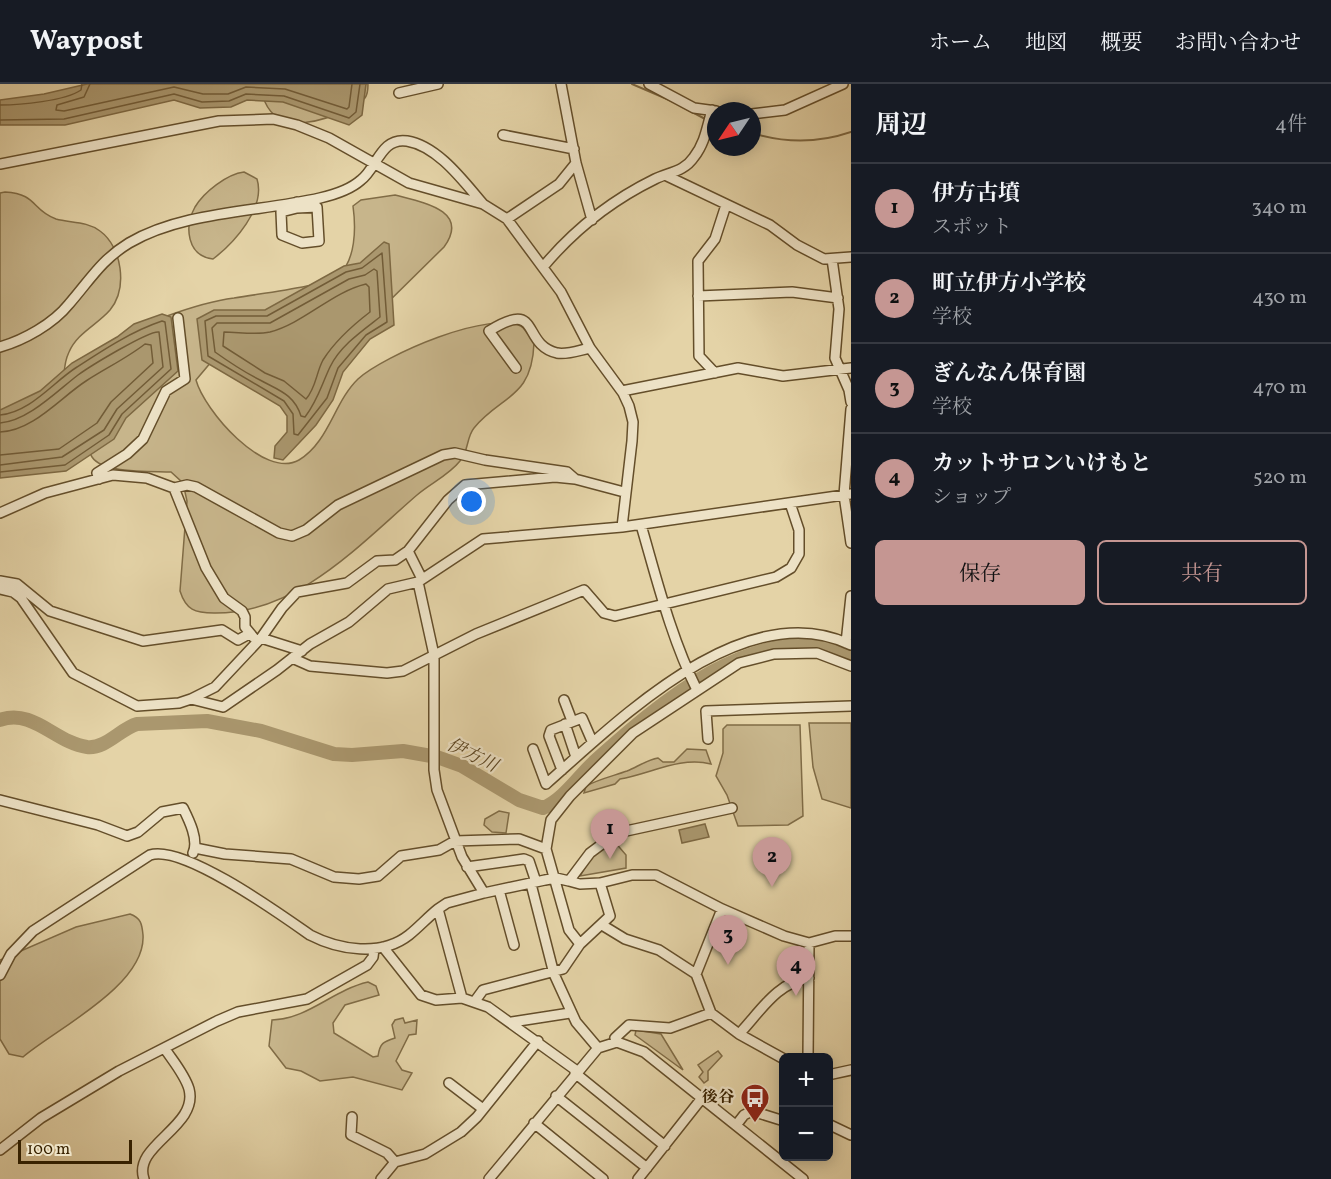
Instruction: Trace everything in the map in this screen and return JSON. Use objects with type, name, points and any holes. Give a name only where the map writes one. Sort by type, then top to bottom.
[{"type":"street","points":[[399,93],[438,84]]},
{"type":"street","points":[[561,84],[576,163],[592,220]]},
{"type":"street","points":[[649,84],[707,114]]},
{"type":"street","points":[[761,113],[785,110],[843,84]]},
{"type":"street","points":[[0,164],[219,121],[273,119],[297,125],[329,138],[424,190],[483,204]]},
{"type":"street","points":[[543,267],[566,239],[592,220],[657,177],[667,176],[680,170],[693,159],[707,131]]},
{"type":"street","points":[[503,135],[574,149]]},
{"type":"street","points":[[0,347],[30,335],[68,306],[98,266],[130,243],[161,229],[218,215],[297,205],[317,207],[319,241],[302,243],[282,235],[281,212],[297,205],[345,190],[362,180],[384,147],[406,141],[433,153],[454,171],[483,204],[507,219],[561,292],[590,348],[622,391],[633,422],[622,527]]},
{"type":"street","points":[[507,219],[559,184],[576,163]]},
{"type":"street","points":[[667,176],[770,225],[815,255],[832,259],[851,257]]},
{"type":"street","points":[[715,372],[699,356],[698,261],[715,239],[726,205]]},
{"type":"street","points":[[832,259],[838,298],[835,358],[849,390],[851,402]]},
{"type":"street","points":[[698,296],[792,292],[838,298]]},
{"type":"street","points":[[99,479],[97,473],[127,454],[143,439],[166,391],[185,379],[178,318]]},
{"type":"street","points":[[516,368],[489,331],[508,320],[519,318],[526,323],[541,343],[551,350],[560,353],[590,348]]},
{"type":"street","points":[[622,391],[738,368],[783,376],[851,368]]},
{"type":"street","points":[[851,409],[848,495],[851,543]]},
{"type":"street","points":[[0,513],[45,493],[113,474],[147,478],[174,489],[187,485],[196,487],[279,533],[292,536],[306,530],[338,505],[443,455],[455,453],[567,472],[575,479]]},
{"type":"street","points":[[0,589],[13,592],[21,598],[73,673],[137,706],[191,699],[215,687],[259,640],[282,608],[297,592],[347,583],[377,561],[395,560],[408,551],[448,500],[465,485],[555,477],[575,479],[624,492]]},
{"type":"street","points":[[174,489],[206,568],[224,598],[242,611],[246,617],[245,627],[249,634],[259,640],[302,651]]},
{"type":"street","points":[[191,699],[223,707],[230,705],[302,651],[349,622],[388,589],[420,580],[483,539],[641,525],[848,495]]},
{"type":"street","points":[[292,658],[310,666],[387,673],[403,671],[476,634],[584,590],[604,613],[615,616],[648,609],[663,602],[766,582],[790,568],[799,554],[799,530],[790,503]]},
{"type":"street","points":[[641,525],[663,602],[696,688]]},
{"type":"street","points":[[408,551],[420,580],[434,655],[434,770],[437,790],[455,841],[467,867],[484,893]]},
{"type":"street","points":[[0,581],[17,584],[50,611],[144,641],[222,630],[238,640],[249,634]]},
{"type":"street","points":[[533,749],[546,784],[592,741],[688,672],[739,643],[767,637],[803,634],[827,636],[849,644],[851,596]]},
{"type":"street","points":[[580,944],[569,930],[546,849],[551,820],[558,808],[633,732],[696,688],[739,663],[774,654],[817,653],[851,666]]},
{"type":"street","points":[[564,700],[576,757]]},
{"type":"street","points":[[708,739],[706,711],[851,706]]},
{"type":"street","points":[[562,771],[549,736],[551,730],[582,718],[592,741]]},
{"type":"street","points":[[624,720],[633,732]]},
{"type":"street","points":[[0,800],[98,825],[126,836],[138,832],[162,812],[183,808],[190,822],[195,848],[189,860]]},
{"type":"street","points":[[569,881],[590,853],[617,833],[732,808]]},
{"type":"street","points":[[195,848],[225,854],[291,859],[334,877],[359,879],[378,876],[401,856],[439,850],[455,841],[519,839],[530,841],[546,849]]},
{"type":"street","points":[[0,975],[15,949],[33,931],[150,855],[161,852],[189,860],[325,943],[378,948],[408,935],[447,903],[556,878],[580,884],[632,875],[656,875],[758,926],[808,942],[835,936],[851,936]]},
{"type":"street","points":[[467,867],[524,859],[529,861],[554,974],[570,1013],[598,1048]]},
{"type":"street","points":[[475,1001],[483,990],[554,974],[566,967],[580,944],[610,916],[600,882]]},
{"type":"street","points":[[499,890],[514,945]]},
{"type":"street","points":[[438,909],[462,998]]},
{"type":"street","points":[[696,974],[722,909]]},
{"type":"street","points":[[602,925],[626,939],[666,953],[696,974],[711,1013],[739,1034],[779,1057]]},
{"type":"street","points":[[808,942],[808,1053]]},
{"type":"street","points":[[378,948],[421,995],[436,1000],[462,998],[475,1001],[512,1022],[665,1146]]},
{"type":"street","points":[[0,1150],[41,1119],[109,1077],[238,1012],[307,999],[367,965],[378,948]]},
{"type":"street","points":[[739,1034],[783,986],[795,980],[809,978]]},
{"type":"street","points":[[512,1022],[570,1013]]},
{"type":"street","points":[[617,1042],[615,1038],[629,1025],[670,1028],[711,1013]]},
{"type":"street","points":[[381,1179],[395,1162],[415,1157],[444,1144],[469,1125],[538,1041]]},
{"type":"street","points":[[489,1179],[598,1048],[617,1042],[644,1052],[803,1179]]},
{"type":"street","points":[[144,1179],[142,1169],[146,1157],[179,1122],[188,1108],[189,1089],[165,1049]]},
{"type":"street","points":[[833,1074],[851,1070]]},
{"type":"street","points":[[449,1083],[483,1109]]},
{"type":"street","points":[[556,1096],[647,1168]]},
{"type":"street","points":[[638,1179],[702,1098]]},
{"type":"street","points":[[736,1124],[744,1115],[752,1111],[779,1120]]},
{"type":"street","points":[[352,1117],[351,1135],[387,1153],[395,1162]]},
{"type":"street","points":[[534,1123],[603,1179]]},
{"type":"street","points":[[833,1126],[849,1132]]},
{"type":"shaded area","points":[[261,84],[368,84],[368,88],[365,98],[339,113],[304,123],[281,119],[272,113],[265,102]]},
{"type":"shaded area","points":[[244,172],[257,179],[259,190],[253,213],[230,244],[213,259],[204,257],[193,247],[190,239],[190,223],[195,207],[216,185],[230,176]]},
{"type":"shaded area","points":[[0,193],[16,193],[29,199],[42,211],[56,219],[84,224],[100,231],[118,257],[121,280],[116,301],[110,310],[82,334],[69,352],[64,372],[66,407],[0,468]]},
{"type":"shaded area","points":[[395,195],[429,205],[447,216],[451,224],[451,234],[444,247],[380,310],[212,361],[196,380],[211,408],[237,439],[269,460],[285,464],[299,460],[318,443],[343,399],[358,379],[390,358],[439,337],[488,324],[509,323],[524,328],[534,343],[528,375],[513,394],[474,428],[465,453],[456,466],[417,495],[325,573],[273,602],[244,610],[214,613],[196,611],[188,606],[180,591],[187,501],[183,483],[171,472],[117,469],[106,466],[92,457],[88,444],[167,316],[217,301],[331,281],[344,269],[351,253],[354,234],[353,206],[361,200]]},
{"type":"shaded area","points":[[809,723],[851,723],[851,808],[822,799],[813,767]]},
{"type":"shaded area","points":[[727,725],[800,725],[803,816],[788,825],[738,826],[727,795],[716,776],[723,753],[723,729]]},
{"type":"shaded area","points":[[687,749],[706,750],[711,764],[688,762],[676,764],[620,779],[615,784],[584,793],[586,786],[650,760],[658,758],[663,762],[674,762]]},
{"type":"shaded area","points":[[499,811],[509,813],[506,833],[492,832],[484,825],[485,819]]},
{"type":"shaded area","points":[[614,841],[626,855],[626,868],[580,876],[592,856]]},
{"type":"shaded area","points":[[130,914],[137,917],[143,935],[140,953],[130,971],[96,1004],[23,1057],[9,1054],[0,1039],[0,960],[76,927]]},
{"type":"shaded area","points":[[368,982],[376,986],[379,995],[345,1005],[333,1023],[334,1033],[373,1057],[378,1056],[383,1044],[395,1038],[392,1025],[395,1020],[403,1018],[405,1023],[417,1020],[416,1034],[409,1035],[396,1061],[402,1070],[412,1073],[402,1090],[353,1077],[320,1081],[301,1071],[286,1068],[269,1046],[272,1020],[297,1015],[343,991]]},
{"type":"shaded area","points":[[636,1030],[661,1034],[683,1070],[635,1035]]},
{"type":"shaded area","points":[[718,1051],[722,1056],[708,1071],[708,1080],[704,1083],[699,1077],[703,1072],[698,1065]]},
{"type":"water","points":[[87,84],[366,84],[362,115],[349,125],[283,102],[247,100],[231,107],[200,108],[174,100],[65,125],[0,125],[0,100],[44,94]]},
{"type":"water","points":[[384,242],[389,244],[394,325],[370,339],[343,372],[333,400],[316,425],[283,460],[274,458],[275,446],[287,432],[287,416],[280,406],[202,360],[197,319],[214,310],[265,310],[344,266],[360,263]]},
{"type":"water","points":[[162,314],[171,317],[178,371],[126,418],[114,439],[66,471],[0,478],[0,410],[40,391],[72,363],[117,337],[134,324]]},
{"type":"water","points":[[705,824],[709,837],[682,843],[679,830]]},
{"type":"waterway","points":[[632,84],[674,102]]},
{"type":"waterway","points":[[681,106],[707,120]]},
{"type":"waterway","points":[[761,135],[776,139],[814,140],[851,132]]},
{"type":"waterway","name":"伊方川","points":[[0,720],[12,718],[34,722],[65,739],[87,747],[107,742],[137,724],[207,721],[261,731],[334,754],[403,751],[437,757],[462,766],[519,800],[543,808],[564,794],[594,762],[648,715],[679,692],[712,672],[746,656],[781,647],[816,645],[851,654]]},
{"type":"place","name":"伊方古墳","points":[[610,859]]},
{"type":"place","name":"町立伊方小学校","points":[[772,887]]},
{"type":"place","name":"ぎんなん保育園","points":[[728,965]]},
{"type":"place","name":"カットサロンいけもと","points":[[796,996]]},
{"type":"place","name":"後谷","points":[[755,1124]]}]
